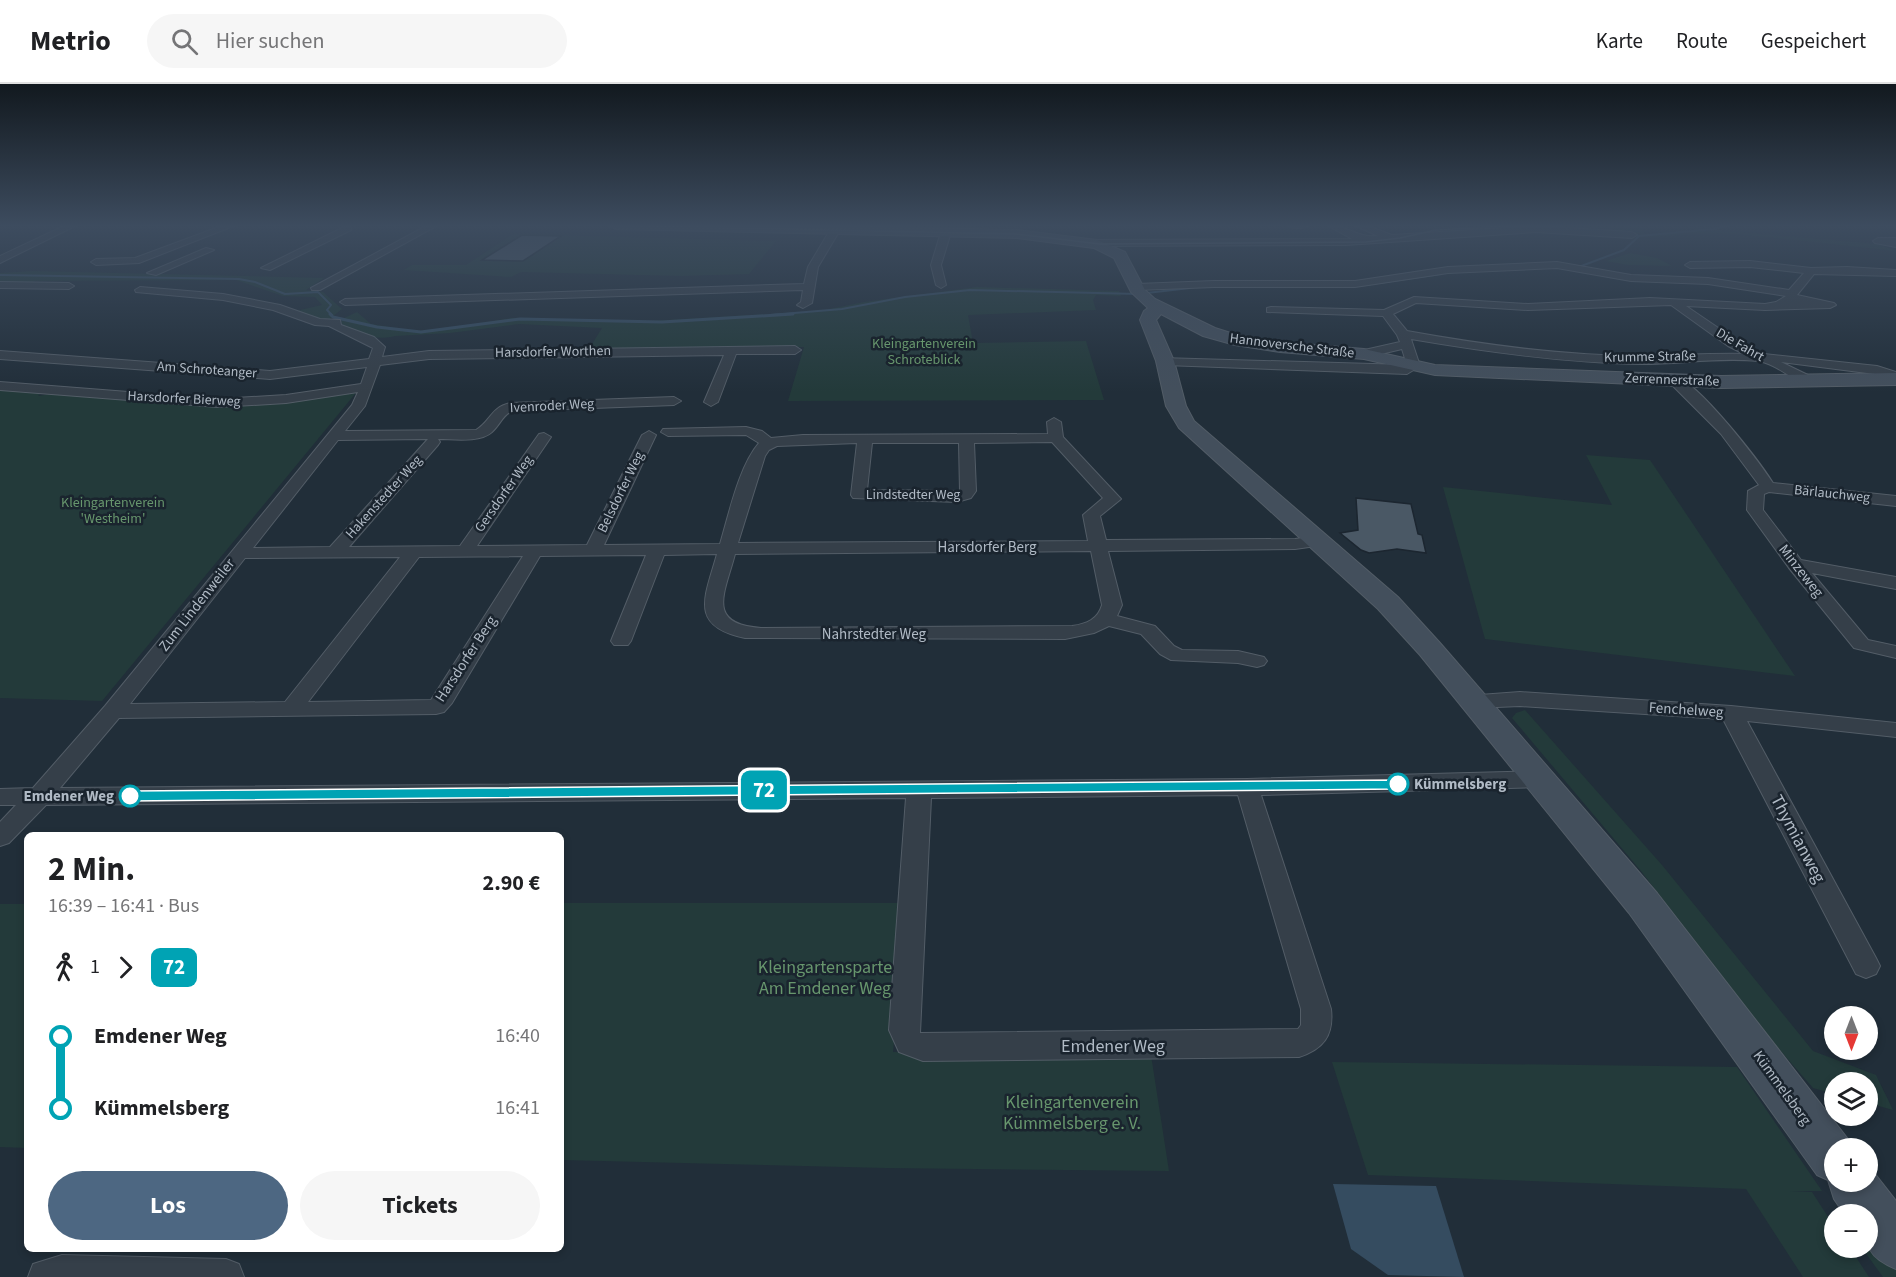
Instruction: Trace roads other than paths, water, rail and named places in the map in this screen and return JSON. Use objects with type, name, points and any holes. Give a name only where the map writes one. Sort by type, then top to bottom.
[{"type":"main road","name":"Hannoversche Straße","points":[[1134,281],[1140,292],[1159,308],[1205,331],[1229,339],[1289,348],[1364,354],[1414,366],[1448,371]]},
{"type":"main road","name":"Kümmelsberg","points":[[1159,308],[1147,318],[1165,361],[1176,406],[1186,424],[1388,603],[1540,778],[1650,912],[1824,1146]]},
{"type":"main road","name":"Zerrennerstraße","points":[[1448,371],[1676,381],[1810,382],[1896,377]]},
{"type":"main road","points":[[1858,1192],[1896,1243]]},
{"type":"street","points":[[330,281],[316,288],[338,297],[809,287]]},
{"type":"street","points":[[803,305],[806,303],[811,281]]},
{"type":"street","points":[[940,281],[941,285]]},
{"type":"street","points":[[1140,292],[1218,284],[1355,284],[1377,281]]},
{"type":"street","points":[[1271,310],[1386,313],[1414,300],[1528,307],[1627,301],[1749,307],[1830,305],[1792,295],[1699,281]]},
{"type":"street","points":[[1779,306],[1803,281]]},
{"type":"street","points":[[0,285],[69,286]]},
{"type":"street","points":[[140,290],[224,297],[276,307],[319,323],[342,318]]},
{"type":"street","points":[[338,297],[350,312],[335,326],[377,343],[379,348],[375,361]]},
{"type":"street","name":"Die Fahrt","points":[[1672,302],[1732,343],[1810,382]]},
{"type":"street","points":[[1165,361],[1401,370],[1414,366],[1405,339],[1386,313]]},
{"type":"street","name":"Krumme Straße","points":[[1405,339],[1568,356],[1644,360],[1702,357],[1760,358],[1884,371],[1896,377]]},
{"type":"street","name":"Hannoversche Straße","points":[[1364,354],[1405,339]]},
{"type":"street","points":[[711,402],[732,350]]},
{"type":"street","name":"Harsdorfer Worthen","points":[[375,361],[429,355],[795,350]]},
{"type":"street","name":"Am Schroteanger","points":[[0,355],[266,375],[375,361]]},
{"type":"street","name":"Am Schroteanger","points":[[8,371],[38,358]]},
{"type":"street","name":"Zum Lindenweiler","points":[[0,837],[39,797],[113,711],[358,406],[375,361]]},
{"type":"street","points":[[1676,381],[1700,402],[1756,468],[1768,487]]},
{"type":"street","name":"Harsdorfer Bierweg","points":[[0,386],[218,403],[286,399],[367,387]]},
{"type":"street","name":"Ivenroder Weg","points":[[334,436],[478,434],[487,430],[498,412],[508,407],[674,401]]},
{"type":"street","points":[[728,549],[757,455],[769,444],[790,440],[966,438],[1055,430],[1112,498],[1111,503],[1092,514],[1112,601],[1106,619],[1148,630],[1175,655],[1238,657],[1257,661]]},
{"type":"street","points":[[668,432],[746,431],[758,434],[769,444]]},
{"type":"street","name":"Belsdorfer Weg","points":[[593,550],[649,435]]},
{"type":"street","name":"Gersdorfer Weg","points":[[465,550],[544,436]]},
{"type":"street","name":"Lindstedter Weg","points":[[865,439],[859,495],[957,497],[966,495],[969,489],[966,438]]},
{"type":"street","name":"Hakenstedter Weg","points":[[335,552],[433,442]]},
{"type":"street","name":"Bärlauchweg","points":[[1768,487],[1893,503]]},
{"type":"street","name":"Minzeweg","points":[[1768,487],[1756,491],[1755,510],[1794,564],[1860,644],[1896,652]]},
{"type":"street","name":"Harsdorfer Berg","points":[[239,553],[1295,544],[1317,541]]},
{"type":"street","points":[[621,641],[657,549]]},
{"type":"street","name":"Nahrstedter Weg","points":[[728,549],[713,603],[713,612],[724,626],[745,633],[1065,633],[1089,629],[1106,619]]},
{"type":"street","name":"Harsdorfer Berg","points":[[113,711],[438,706],[535,550]]},
{"type":"street","points":[[292,708],[414,551]]},
{"type":"street","points":[[1794,564],[1896,583]]},
{"type":"street","name":"Fenchelweg","points":[[1474,701],[1520,699],[1731,713],[1896,730]]},
{"type":"street","name":"Thymianweg","points":[[1731,713],[1866,966]]},
{"type":"street","points":[[0,797],[1247,787],[1440,783],[1540,778]]},
{"type":"street","name":"Emdener Weg","points":[[919,789],[904,1030],[906,1040],[911,1044],[958,1047],[1299,1044],[1307,1040],[1314,1032],[1317,1022],[1316,1009],[1247,787]]},
{"type":"street","points":[[46,1277],[62,1273],[226,1277]]},
{"type":"water","points":[[1333,1184],[1436,1186],[1464,1277],[1388,1275],[1351,1249]]},
{"type":"waterway","points":[[248,281],[285,294],[318,292],[331,305],[327,310],[332,315]]},
{"type":"waterway","points":[[1358,286],[1395,281]]},
{"type":"waterway","points":[[770,315],[842,309],[905,297],[970,290],[1138,294],[1190,288]]},
{"type":"waterway","points":[[330,314],[333,317],[377,327],[421,332],[520,319],[662,322],[793,314]]},
{"type":"place","name":"Kümmelsberg","points":[[1398,784]]},
{"type":"place","name":"Emdener Weg","points":[[130,796]]},
{"type":"park label","name":"Kleingartenverein Schroteblick","points":[[924,352]]},
{"type":"park label","name":"Kleingartenverein 'Westheim'","points":[[113,511]]},
{"type":"park label","name":"Kleingartensparte Am Emdener Weg","points":[[825,977]]},
{"type":"park label","name":"Kleingartenverein Kümmelsberg e. V.","points":[[1072,1112]]}]
